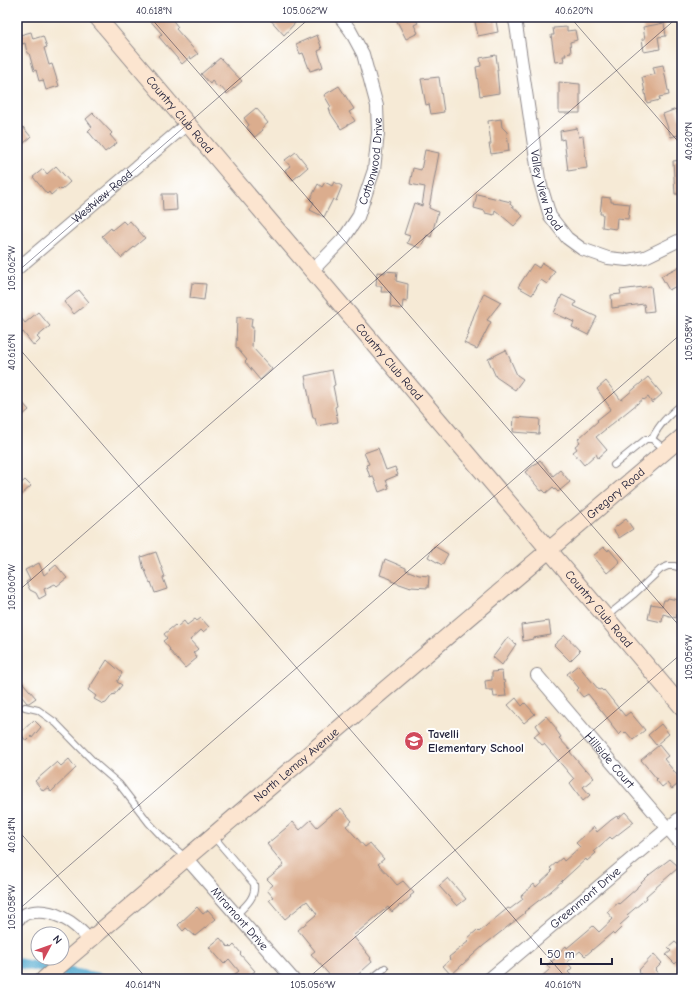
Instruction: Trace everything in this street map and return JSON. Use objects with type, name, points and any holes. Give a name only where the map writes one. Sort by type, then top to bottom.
[{"type":"street","name":"Country Club Road","points":[[97,17],[682,707]]},
{"type":"street","name":"Cottonwood Drive","points":[[312,271],[344,238],[358,217],[374,170],[378,133],[377,106],[363,54],[350,30],[340,17]]},
{"type":"street","name":"Valley View Road","points":[[514,17],[525,80],[539,179],[550,216],[567,238],[582,249],[608,258],[627,260],[645,257],[682,239]]},
{"type":"street","name":"Westview Road","points":[[17,269],[187,124]]},
{"type":"street","name":"Gregory Road","points":[[548,550],[682,437]]},
{"type":"street","name":"North Lemay Avenue","points":[[45,978],[548,550]]},
{"type":"street","name":"Hillside Court","points":[[538,675],[682,845]]},
{"type":"street","name":"Greenmont Drive","points":[[489,979],[682,816]]},
{"type":"street","name":"Miramont Drive","points":[[186,858],[293,979]]},
{"type":"street","points":[[17,920],[26,913],[42,911],[52,913],[62,917],[73,925],[89,940]]},
{"type":"lane","points":[[652,439],[656,429],[682,404]]},
{"type":"lane","points":[[614,465],[646,439],[652,439],[666,450]]},
{"type":"lane","points":[[605,617],[661,569],[668,566],[682,568]]},
{"type":"lane","points":[[25,707],[38,710],[56,723],[97,765],[119,784],[149,823],[163,838],[186,858]]},
{"type":"lane","points":[[213,835],[254,884],[255,890],[252,898],[236,915]]},
{"type":"lane","points":[[372,979],[385,968]]},
{"type":"building","points":[[147,17],[170,17],[178,27],[176,29],[198,54],[191,59],[190,57],[182,64],[159,37],[162,34]]},
{"type":"building","points":[[268,17],[289,17],[295,23],[284,35]]},
{"type":"building","points":[[395,17],[414,17],[418,23],[414,25],[418,33],[406,39]]},
{"type":"building","points":[[474,17],[489,17],[490,22],[496,21],[498,32],[478,36]]},
{"type":"building","points":[[664,23],[666,36],[658,37],[660,49],[644,52],[642,39],[645,39],[643,27]]},
{"type":"building","points":[[567,27],[567,31],[575,30],[577,40],[570,42],[571,53],[563,56],[564,61],[555,62],[551,35],[554,35],[553,28]]},
{"type":"building","points":[[31,32],[33,39],[43,36],[47,47],[44,48],[49,65],[52,64],[59,86],[46,90],[43,80],[39,81],[36,70],[34,71],[29,53],[27,53],[25,43],[22,44],[20,35]]},
{"type":"building","points":[[317,35],[322,49],[318,51],[323,67],[310,71],[303,53],[300,54],[296,44]]},
{"type":"building","points":[[496,55],[499,93],[480,96],[476,67],[481,66],[480,58]]},
{"type":"building","points":[[220,58],[242,81],[227,94],[220,86],[218,88],[212,81],[210,84],[201,74]]},
{"type":"building","points":[[663,65],[669,95],[659,97],[660,100],[647,103],[642,77],[655,74],[653,67]]},
{"type":"building","points":[[439,77],[444,112],[431,114],[429,104],[426,105],[421,79]]},
{"type":"building","points":[[559,82],[580,84],[580,113],[559,113]]},
{"type":"building","points":[[339,86],[354,109],[349,112],[355,121],[341,129],[331,114],[329,108],[331,107],[324,95]]},
{"type":"building","points":[[256,108],[268,123],[255,137],[247,127],[249,125],[244,118]]},
{"type":"building","points":[[676,109],[679,118],[682,117],[682,134],[671,137],[663,114]]},
{"type":"building","points":[[93,113],[112,133],[110,135],[117,143],[105,152],[88,131],[92,127],[86,119]]},
{"type":"building","points":[[501,119],[502,127],[507,132],[509,151],[491,154],[488,121]]},
{"type":"building","points":[[23,127],[31,137],[17,149],[17,131]]},
{"type":"building","points":[[577,128],[579,137],[583,136],[587,168],[568,171],[564,139],[561,140],[560,131]]},
{"type":"building","points":[[425,150],[439,153],[429,208],[438,212],[431,237],[427,235],[420,248],[407,243],[410,236],[404,234],[414,203],[422,206],[425,187],[410,184],[413,168],[421,170]]},
{"type":"building","points":[[296,152],[308,167],[293,180],[285,170],[290,166],[285,160]]},
{"type":"building","points":[[682,160],[682,194],[675,194],[673,161]]},
{"type":"building","points":[[56,166],[70,182],[61,190],[59,188],[51,195],[49,192],[47,194],[33,177],[43,169],[47,174]]},
{"type":"building","points":[[325,182],[332,186],[334,182],[342,186],[336,201],[333,199],[324,217],[310,210],[314,202],[310,200],[318,184],[322,187]]},
{"type":"building","points":[[162,194],[176,194],[177,210],[163,211]]},
{"type":"building","points":[[477,194],[511,202],[510,204],[523,216],[514,226],[495,210],[494,215],[474,208]]},
{"type":"building","points":[[602,197],[611,198],[611,202],[630,204],[628,219],[617,218],[616,229],[602,227],[603,214],[600,214]]},
{"type":"building","points":[[123,221],[126,224],[130,221],[145,238],[121,258],[102,236],[111,228],[112,230]]},
{"type":"building","points":[[542,263],[555,271],[547,284],[541,280],[532,295],[518,287],[533,264],[539,268]]},
{"type":"building","points":[[682,265],[682,283],[669,290],[661,276]]},
{"type":"building","points":[[385,271],[397,272],[396,281],[408,284],[407,302],[403,301],[402,309],[390,307],[391,292],[381,292],[382,286],[376,286],[377,272],[385,273]]},
{"type":"building","points":[[192,283],[206,284],[204,300],[190,298]]},
{"type":"building","points":[[651,286],[654,311],[645,312],[644,304],[612,308],[611,295],[621,294],[620,290]]},
{"type":"building","points":[[79,290],[89,302],[74,314],[64,302]]},
{"type":"building","points":[[484,293],[501,302],[487,320],[491,322],[477,349],[464,343],[469,334],[468,333],[474,315]]},
{"type":"building","points":[[562,295],[576,302],[574,306],[597,317],[588,335],[572,327],[574,322],[554,313]]},
{"type":"building","points":[[38,312],[50,326],[37,337],[40,340],[34,346],[23,332],[17,337],[17,313],[25,323]]},
{"type":"building","points":[[237,317],[252,318],[252,347],[272,369],[260,380],[245,362],[247,360],[236,347]]},
{"type":"building","points":[[506,350],[517,375],[523,379],[515,390],[496,377],[488,359]]},
{"type":"building","points":[[332,370],[335,385],[333,386],[337,406],[335,407],[338,422],[317,426],[315,418],[313,418],[305,376]]},
{"type":"building","points":[[648,377],[662,394],[652,403],[648,397],[644,400],[643,399],[596,437],[607,450],[598,458],[596,454],[584,465],[573,452],[577,449],[575,446],[580,442],[578,439],[598,421],[597,420],[611,409],[597,389],[606,381],[621,400]]},
{"type":"building","points":[[21,401],[29,410],[17,420],[17,405]]},
{"type":"building","points":[[514,417],[540,419],[539,434],[513,432]]},
{"type":"building","points":[[378,448],[386,470],[395,467],[398,475],[386,480],[389,488],[379,492],[373,476],[370,477],[366,465],[369,464],[364,453]]},
{"type":"building","points":[[540,460],[553,476],[560,470],[570,482],[558,492],[553,487],[546,493],[543,490],[541,491],[525,472]]},
{"type":"building","points":[[25,480],[31,486],[21,495],[17,491],[17,487]]},
{"type":"building","points":[[626,519],[633,529],[619,538],[613,529]]},
{"type":"building","points":[[434,546],[448,554],[442,565],[428,557]]},
{"type":"building","points":[[604,547],[608,551],[609,549],[620,562],[607,573],[593,556]]},
{"type":"building","points":[[156,552],[165,577],[163,578],[167,589],[155,593],[144,570],[141,557]]},
{"type":"building","points":[[385,559],[406,568],[406,570],[419,575],[429,576],[428,588],[411,588],[391,581],[391,579],[380,575]]},
{"type":"building","points":[[39,563],[44,575],[56,565],[67,578],[57,586],[55,584],[44,589],[46,595],[39,599],[36,593],[30,590],[26,582],[30,580],[25,570]]},
{"type":"building","points":[[668,598],[682,601],[682,615],[677,614],[676,618],[663,614],[662,622],[648,619],[651,604],[662,606],[664,600],[667,600]]},
{"type":"building","points":[[201,618],[209,627],[203,632],[201,630],[190,640],[198,649],[193,653],[197,658],[185,668],[163,641],[167,638],[164,634],[175,625],[177,627],[184,621],[187,625],[195,619],[197,621]]},
{"type":"building","points":[[549,621],[551,635],[523,641],[521,625]]},
{"type":"building","points":[[565,635],[580,651],[570,661],[554,645]]},
{"type":"building","points":[[508,637],[516,644],[502,665],[493,657]]},
{"type":"building","points":[[107,660],[122,673],[117,682],[122,685],[106,703],[103,704],[94,699],[96,696],[88,690]]},
{"type":"building","points":[[578,665],[599,690],[604,690],[625,716],[630,712],[645,730],[633,740],[626,732],[625,733],[623,731],[619,735],[588,694],[583,697],[577,690],[579,688],[567,674]]},
{"type":"building","points":[[502,671],[506,696],[494,697],[493,690],[486,690],[485,681],[492,680],[492,672]]},
{"type":"building","points":[[23,683],[36,698],[29,703],[27,703],[22,697],[17,701],[17,688]]},
{"type":"building","points":[[516,698],[522,706],[525,703],[535,714],[524,723],[508,705]]},
{"type":"building","points":[[546,716],[556,728],[561,737],[559,738],[585,770],[586,769],[594,778],[583,787],[590,795],[583,801],[570,783],[574,779],[544,744],[542,745],[534,736],[540,731],[536,725]]},
{"type":"building","points":[[34,720],[41,727],[32,738],[31,736],[26,741],[20,733]]},
{"type":"building","points":[[661,724],[669,734],[656,745],[648,735]]},
{"type":"building","points":[[659,745],[668,756],[664,759],[682,781],[672,789],[667,783],[662,787],[641,760]]},
{"type":"building","points":[[69,759],[76,768],[51,792],[48,787],[43,791],[35,781],[57,762],[61,766]]},
{"type":"building","points":[[341,808],[352,821],[346,826],[365,847],[370,843],[384,859],[378,864],[397,885],[403,881],[414,893],[401,906],[400,905],[392,912],[388,907],[353,936],[371,958],[370,959],[372,962],[353,979],[333,979],[311,954],[315,951],[298,930],[317,914],[307,901],[285,919],[269,900],[273,897],[267,890],[273,885],[267,879],[284,865],[267,844],[293,822],[300,830],[311,820],[317,827]]},
{"type":"building","points":[[625,812],[634,822],[612,839],[610,837],[594,851],[596,853],[587,861],[586,859],[551,891],[483,946],[451,975],[443,966],[450,960],[449,957],[469,941],[467,939],[477,930],[479,932],[508,908],[510,909],[523,899],[521,896],[534,884],[536,887],[552,872],[550,868],[562,858],[564,861],[580,847],[576,843],[594,827],[597,832],[611,820],[617,816],[618,818]]},
{"type":"building","points":[[670,859],[678,866],[678,868],[627,915],[629,917],[620,925],[622,927],[614,935],[612,933],[585,956],[580,951],[567,962],[572,968],[568,972],[571,975],[566,979],[539,979],[550,969],[547,965],[560,955],[558,953],[566,946],[567,948],[593,926],[599,932],[613,919],[607,912],[618,903],[619,904],[649,875]]},
{"type":"building","points":[[448,878],[466,899],[457,906],[439,886]]},
{"type":"building","points":[[197,907],[203,914],[208,910],[216,919],[195,936],[186,928],[183,931],[178,925]]},
{"type":"building","points":[[220,938],[228,947],[229,946],[231,948],[234,945],[255,971],[245,979],[229,979],[239,971],[229,959],[224,964],[209,947]]},
{"type":"building","points":[[675,942],[682,948],[682,957],[675,964],[666,955],[671,951],[668,948]]},
{"type":"building","points":[[654,954],[662,963],[655,970],[663,979],[645,979],[639,970]]},
{"type":"waterway","points":[[17,963],[104,979]]},
{"type":"place","name":"Tavelli Elementary School","points":[[414,741]]}]
